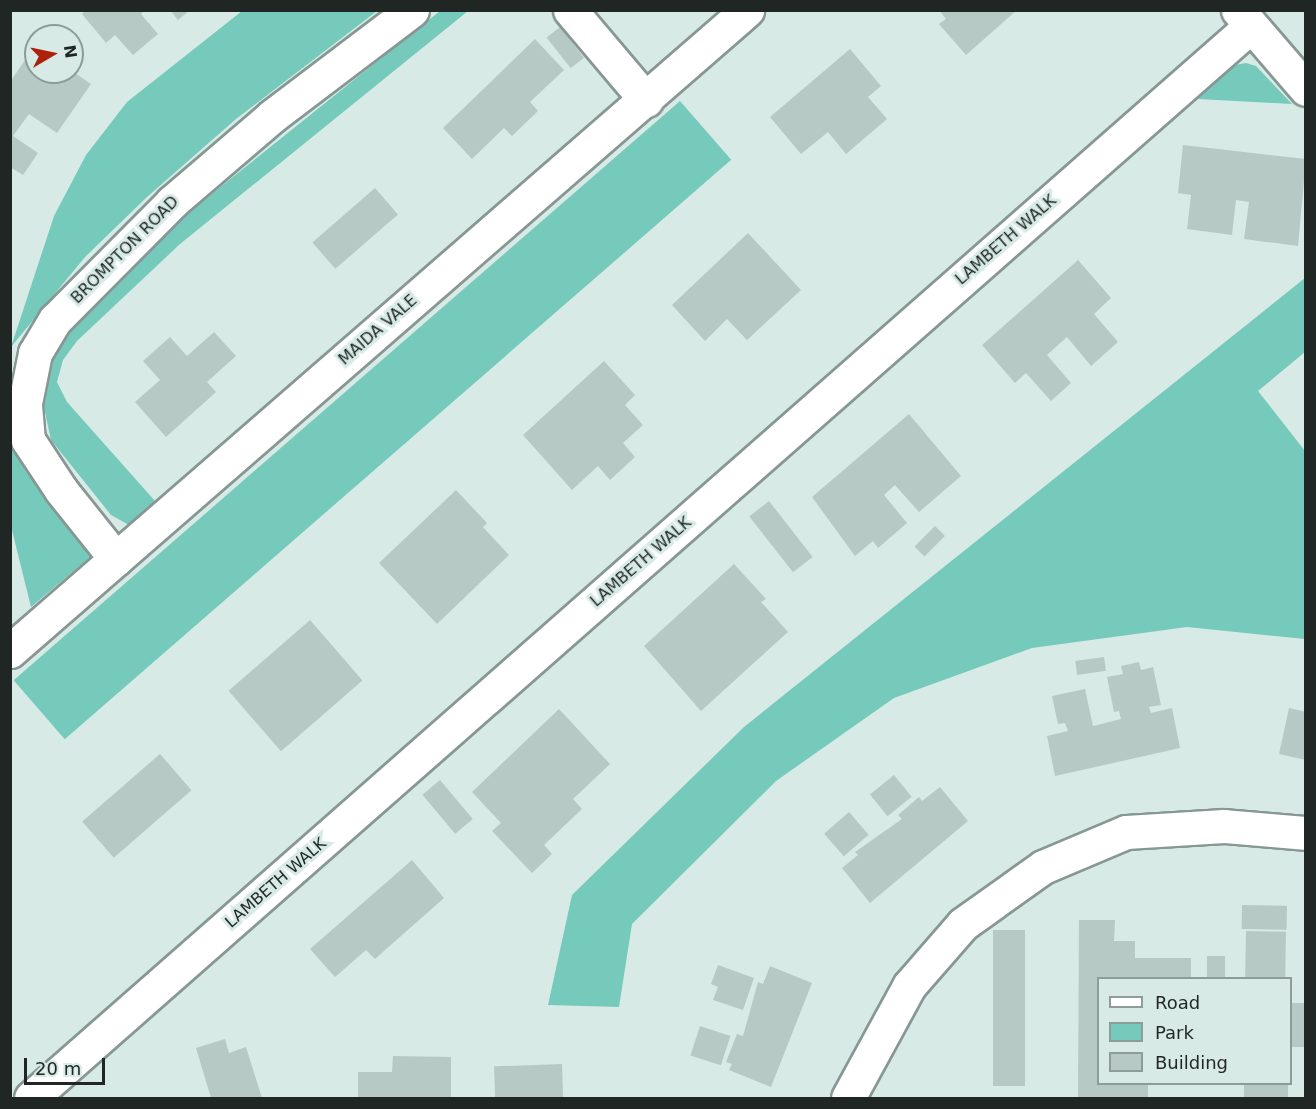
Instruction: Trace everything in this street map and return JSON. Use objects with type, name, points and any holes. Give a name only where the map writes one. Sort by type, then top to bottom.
[{"type":"street","name":"BROMPTON ROAD","points":[[116,559],[61,490],[28,441],[25,403],[35,353],[55,320],[172,202],[271,117],[412,10]]},
{"type":"street","points":[[570,10],[646,100]]},
{"type":"street","name":"MAIDA VALE","points":[[10,651],[747,10]]},
{"type":"street","points":[[1245,18],[1305,89]]},
{"type":"street","name":"LAMBETH WALK","points":[[31,1098],[1245,18]]},
{"type":"street","points":[[848,1098],[909,986],[963,924],[1043,867],[1126,832],[1224,826],[1305,833]]},
{"type":"green space","points":[[242,11],[377,11],[236,119],[147,197],[85,257],[11,347],[54,216],[86,155],[127,102]]},
{"type":"green space","points":[[440,11],[468,11],[180,244],[77,341],[63,360],[57,382],[67,402],[155,501],[129,525],[111,515],[51,440],[40,389],[49,356],[91,299],[198,205]]},
{"type":"green space","points":[[1246,63],[1256,66],[1292,104],[1198,99],[1235,65]]},
{"type":"green space","points":[[680,101],[731,160],[65,739],[14,680]]},
{"type":"green space","points":[[1305,278],[1305,352],[1258,391],[1305,451],[1305,639],[1187,627],[1032,648],[894,698],[776,781],[632,924],[619,1007],[548,1005],[572,895],[744,727]]},
{"type":"green space","points":[[10,424],[95,553],[31,607],[11,526]]},
{"type":"building","points":[[86,10],[144,10],[141,14],[158,34],[133,55],[115,35],[106,43],[82,14]]},
{"type":"building","points":[[170,10],[190,10],[178,20]]},
{"type":"building","points":[[939,10],[1017,10],[966,55],[939,24],[946,19]]},
{"type":"building","points":[[560,27],[584,58],[571,68],[547,37]]},
{"type":"building","points":[[535,39],[564,70],[530,102],[538,111],[512,136],[504,128],[472,159],[443,128]]},
{"type":"building","points":[[850,49],[881,86],[868,97],[887,119],[846,154],[828,132],[801,154],[770,117]]},
{"type":"building","points":[[24,62],[24,84],[84,84],[84,79],[91,84],[57,133],[29,114],[13,136],[38,153],[23,175],[10,167],[10,82]]},
{"type":"building","points":[[1183,145],[1306,159],[1298,246],[1244,239],[1249,202],[1236,200],[1232,235],[1187,229],[1191,195],[1178,193]]},
{"type":"building","points":[[375,188],[398,214],[335,269],[312,242]]},
{"type":"building","points":[[748,233],[801,290],[747,340],[727,319],[705,341],[672,305]]},
{"type":"building","points":[[1078,260],[1111,298],[1094,314],[1118,342],[1091,366],[1067,337],[1047,355],[1071,383],[1051,401],[1026,373],[1015,383],[982,345]]},
{"type":"building","points":[[214,332],[236,356],[207,382],[216,392],[166,437],[135,402],[160,380],[143,361],[170,337],[187,356]]},
{"type":"building","points":[[604,361],[635,395],[625,405],[643,425],[623,443],[635,457],[610,480],[598,466],[572,490],[523,435]]},
{"type":"building","points":[[909,414],[961,476],[919,512],[895,485],[884,495],[907,523],[878,548],[873,541],[855,556],[812,497]]},
{"type":"building","points":[[456,490],[487,523],[483,527],[509,555],[437,624],[379,563]]},
{"type":"building","points":[[769,501],[813,557],[793,572],[749,516]]},
{"type":"building","points":[[935,526],[945,536],[924,556],[914,547]]},
{"type":"building","points":[[734,564],[766,599],[761,602],[788,632],[701,711],[644,646]]},
{"type":"building","points":[[310,620],[362,680],[281,751],[228,691]]},
{"type":"building","points":[[1104,657],[1106,671],[1077,675],[1075,661]]},
{"type":"building","points":[[1139,662],[1141,670],[1153,667],[1161,705],[1149,707],[1151,713],[1172,708],[1180,748],[1055,776],[1047,736],[1068,731],[1065,723],[1058,724],[1052,696],[1085,689],[1093,726],[1121,719],[1119,711],[1114,712],[1107,677],[1123,674],[1121,666]]},
{"type":"building","points":[[1289,708],[1306,712],[1306,760],[1279,754]]},
{"type":"building","points":[[559,709],[610,764],[573,799],[582,809],[544,845],[552,854],[532,873],[492,831],[501,823],[472,792]]},
{"type":"building","points":[[160,754],[191,790],[114,858],[82,822]]},
{"type":"building","points":[[894,775],[912,797],[888,816],[870,795]]},
{"type":"building","points":[[440,780],[473,819],[455,834],[422,795]]},
{"type":"building","points":[[940,787],[968,821],[870,903],[842,868],[858,855],[855,852],[902,819],[898,815],[919,797],[922,801]]},
{"type":"building","points":[[849,812],[869,835],[844,856],[824,834]]},
{"type":"building","points":[[412,860],[444,898],[375,959],[366,950],[335,977],[310,949]]},
{"type":"building","points":[[1242,905],[1287,906],[1287,930],[1242,929]]},
{"type":"building","points":[[1079,920],[1115,920],[1114,941],[1135,941],[1135,958],[1191,958],[1191,977],[1097,977],[1097,1085],[1148,1085],[1148,1098],[1078,1098]]},
{"type":"building","points":[[993,930],[1025,930],[1025,1086],[993,1086]]},
{"type":"building","points":[[1246,931],[1286,932],[1285,977],[1245,977]]},
{"type":"building","points":[[1207,956],[1225,956],[1225,977],[1207,977]]},
{"type":"building","points":[[718,965],[754,978],[743,1010],[713,1000],[718,987],[711,984]]},
{"type":"building","points":[[770,966],[812,983],[771,1087],[729,1070],[732,1064],[726,1062],[737,1034],[743,1036],[758,982],[763,984]]},
{"type":"building","points":[[1292,1003],[1306,1003],[1306,1047],[1292,1047]]},
{"type":"building","points":[[700,1026],[730,1036],[721,1065],[690,1055]]},
{"type":"building","points":[[225,1039],[229,1053],[246,1047],[262,1098],[211,1098],[196,1048]]},
{"type":"building","points":[[393,1056],[451,1057],[451,1098],[358,1098],[358,1072],[392,1072]]},
{"type":"building","points":[[562,1064],[563,1098],[495,1098],[494,1066]]},
{"type":"building","points":[[1244,1085],[1288,1085],[1288,1098],[1244,1098]]}]
